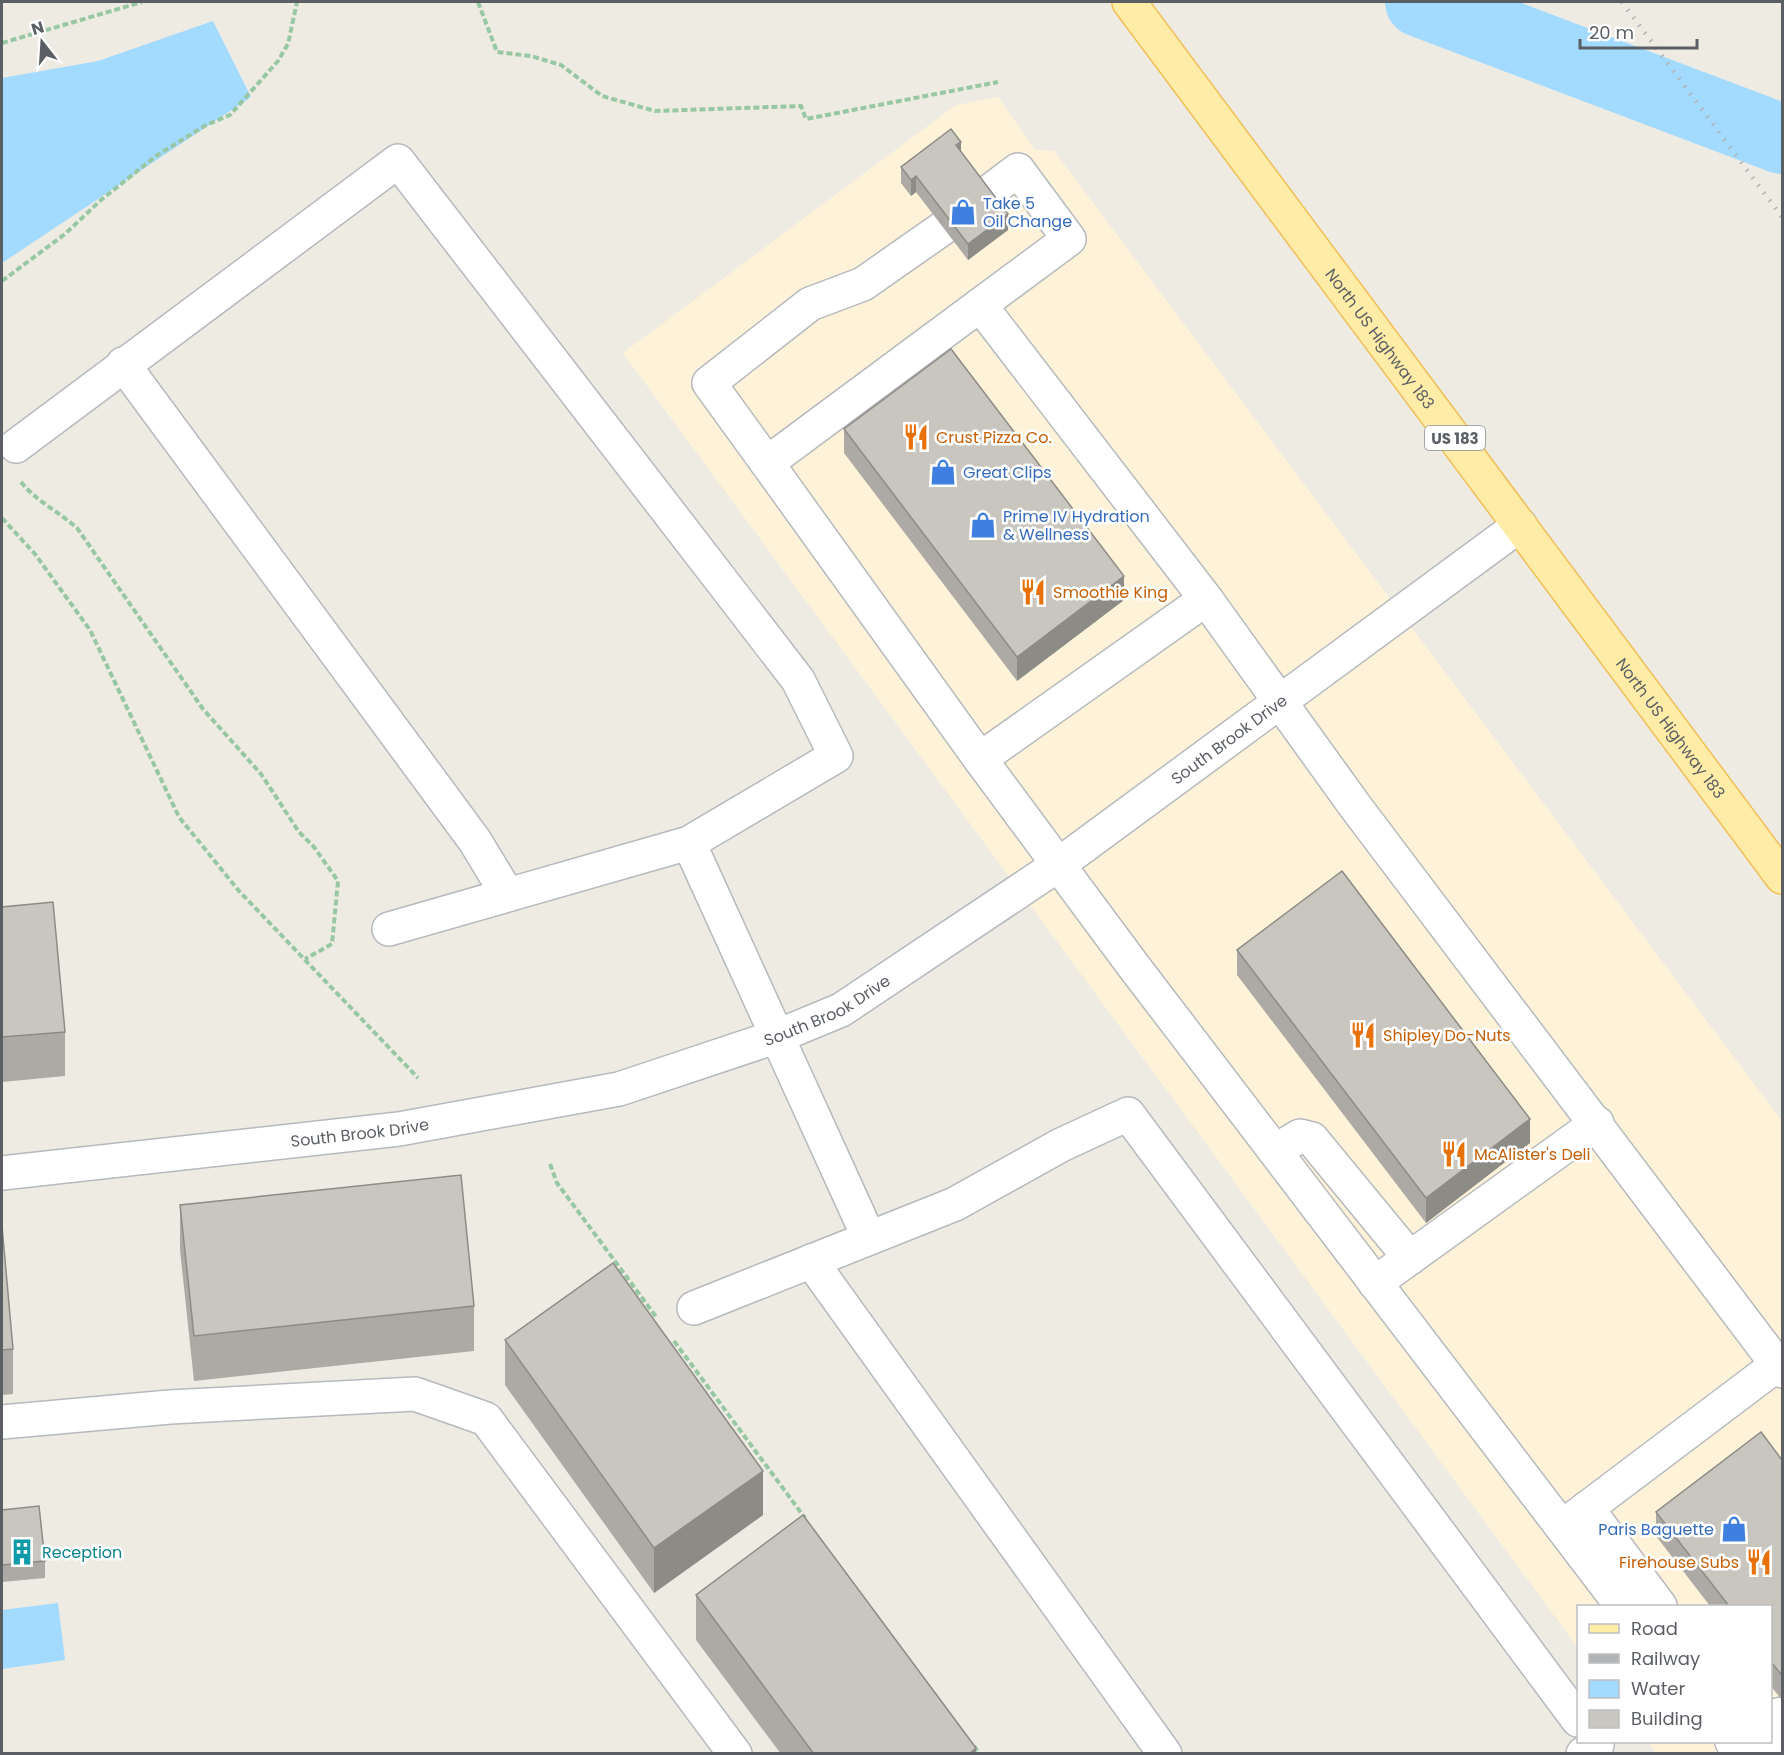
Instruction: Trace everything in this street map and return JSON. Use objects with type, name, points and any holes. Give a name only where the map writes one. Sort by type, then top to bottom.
[{"type":"main road","name":"North US Highway 183","points":[[1129,2],[1782,877]]},
{"type":"street","points":[[16,446],[398,161],[798,680],[836,756],[689,843],[389,929]]},
{"type":"street","points":[[767,463],[1069,239],[1018,170],[982,197]]},
{"type":"street","points":[[943,228],[863,284],[810,304],[709,383],[1058,866],[1375,1283],[1575,1517],[1659,1605]]},
{"type":"street","points":[[980,305],[1206,599],[1282,701],[1355,806],[1781,1366],[1575,1517]]},
{"type":"street","points":[[123,364],[475,841],[507,894]]},
{"type":"street","name":"South Brook Drive","points":[[2,1173],[399,1129],[619,1089],[778,1036],[841,1010],[1058,866],[1520,525]]},
{"type":"street","points":[[980,759],[1206,599]]},
{"type":"street","points":[[689,843],[869,1238]]},
{"type":"street","points":[[694,1308],[955,1204],[1061,1145],[1128,1114],[1577,1719]]},
{"type":"street","points":[[1375,1283],[1597,1123]]},
{"type":"street","points":[[1275,1151],[1300,1136],[1312,1139],[1410,1258]]},
{"type":"street","points":[[811,1261],[1165,1754]]},
{"type":"street","points":[[2,1422],[170,1407],[415,1394],[486,1419],[735,1754]]},
{"type":"street","points":[[1575,1517],[1621,1605]]},
{"type":"street","points":[[1583,1754],[1597,1745],[1596,1743]]},
{"type":"street","points":[[1734,1743],[1743,1748],[1770,1748],[1782,1743]]},
{"type":"path","points":[[2,43],[142,2]]},
{"type":"path","points":[[2,281],[65,234],[101,200],[156,156],[206,125],[230,115],[283,53],[288,44],[297,2]]},
{"type":"path","points":[[477,2],[497,52],[531,56],[561,65],[602,96],[655,111],[801,106],[806,119],[998,82]]},
{"type":"path","points":[[20,480],[36,498],[56,510],[78,528],[203,709],[261,774],[299,832],[338,881],[332,944],[305,959]]},
{"type":"path","points":[[2,518],[35,554],[90,630],[179,817],[239,891],[418,1078]]},
{"type":"path","points":[[550,1164],[557,1183],[663,1326]]},
{"type":"path","points":[[670,1335],[810,1525]]},
{"type":"path","points":[[972,1744],[979,1754]]},
{"type":"shaded area","points":[[998,97],[1035,150],[1054,151],[1782,1121],[1782,1753],[1656,1753],[1649,1743],[1772,1743],[1772,1605],[1577,1605],[1577,1647],[623,353],[956,105]]},
{"type":"water","points":[[213,21],[251,97],[2,263],[2,78],[98,61]]},
{"type":"water","points":[[58,1603],[65,1660],[2,1669],[2,1610]]},
{"type":"building","name":"Take 5 Oil Change","points":[[951,129],[961,142],[956,145],[1008,214],[968,244],[916,176],[911,180],[901,167]]},
{"type":"building","points":[[951,349],[1124,576],[1017,657],[844,429]]},
{"type":"building","points":[[1342,871],[1530,1119],[1426,1198],[1237,950]]},
{"type":"building","points":[[53,902],[65,1032],[2,1037],[2,907]]},
{"type":"building","points":[[461,1175],[474,1306],[194,1336],[180,1205]]},
{"type":"building","points":[[2,1226],[13,1349],[2,1350]]},
{"type":"building","points":[[613,1263],[763,1471],[654,1548],[505,1340]]},
{"type":"building","points":[[1761,1432],[1782,1460],[1782,1675],[1772,1663],[1772,1605],[1728,1605],[1656,1512]]},
{"type":"building","name":"Reception","points":[[39,1506],[45,1561],[2,1565],[2,1510]]},
{"type":"building","points":[[803,1515],[976,1748],[969,1754],[814,1754],[696,1595]]},
{"type":"waterway","points":[[1420,2],[1782,139]]},
{"type":"railway","points":[[1622,2],[1782,217]]},
{"type":"place","name":"Take 5 Oil Change","points":[[963,212]]},
{"type":"place","name":"Crust Pizza Co.","points":[[916,437]]},
{"type":"place","name":"Great Clips","points":[[943,472]]},
{"type":"place","name":"Prime IV Hydration & Wellness","points":[[983,525]]},
{"type":"place","name":"Smoothie King","points":[[1033,592]]},
{"type":"place","name":"Shipley Do-Nuts","points":[[1363,1035]]},
{"type":"place","name":"McAlister's Deli","points":[[1454,1154]]},
{"type":"place","name":"Paris Baguette","points":[[1734,1529]]},
{"type":"place","name":"Reception","points":[[22,1552]]},
{"type":"place","name":"Firehouse Subs","points":[[1759,1562]]}]
